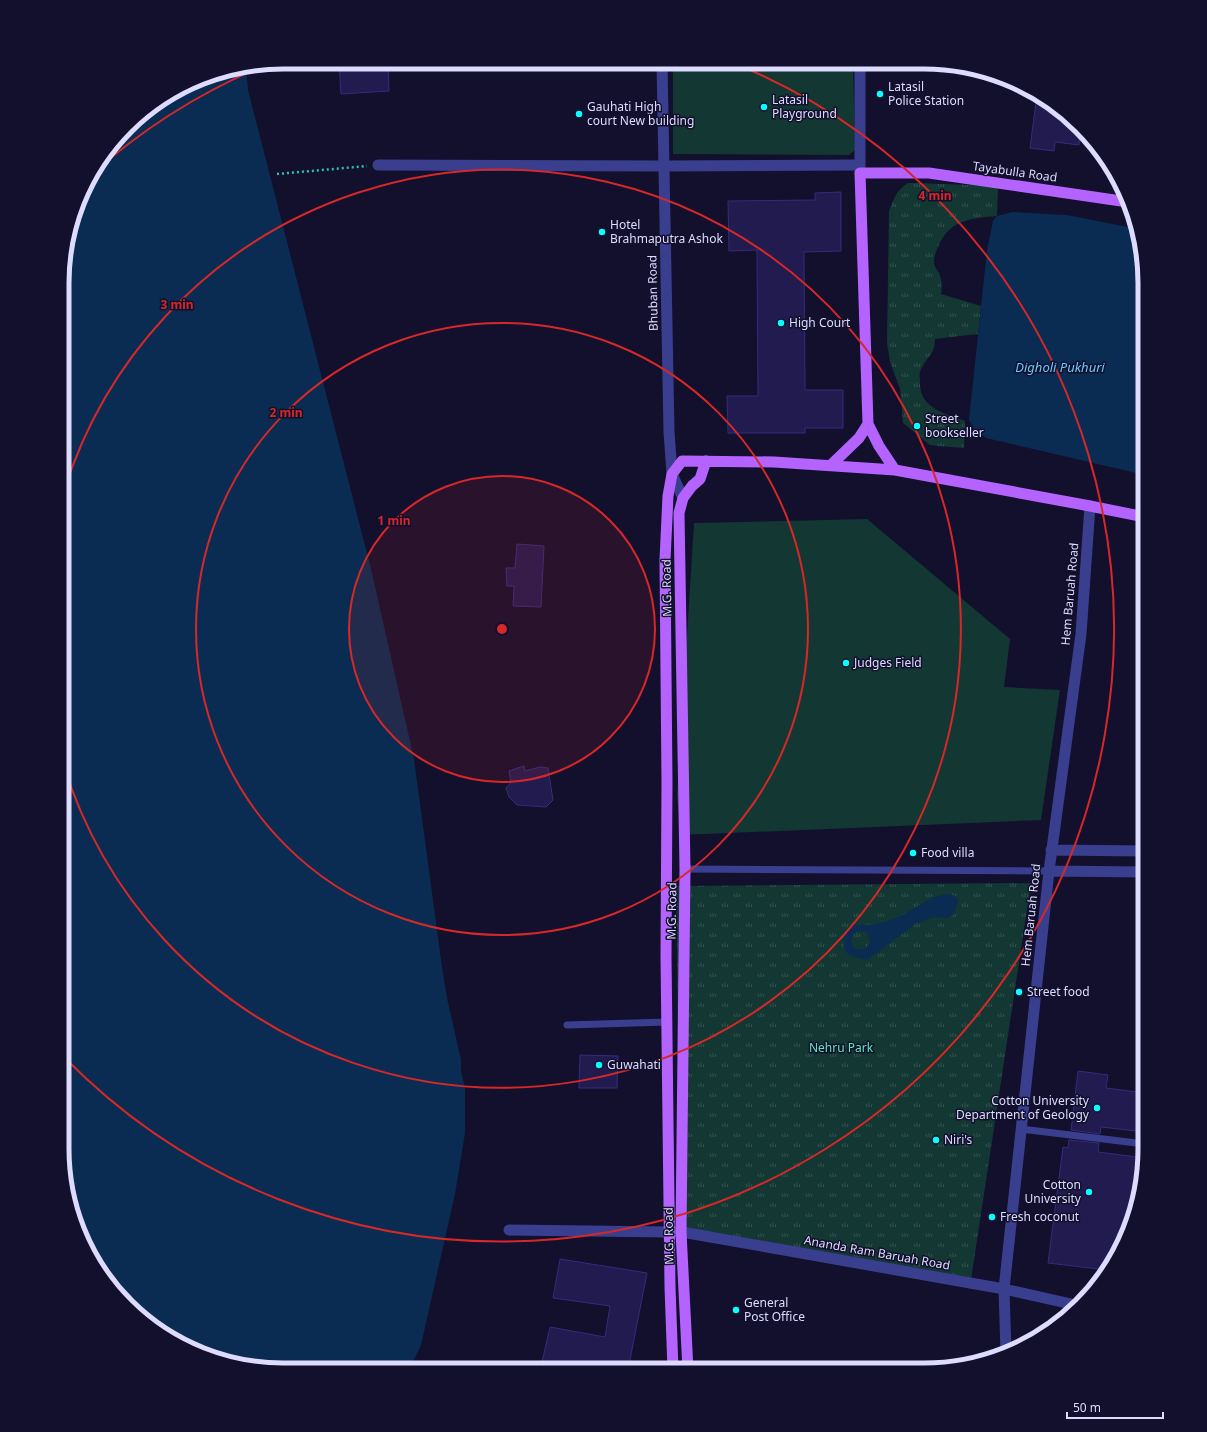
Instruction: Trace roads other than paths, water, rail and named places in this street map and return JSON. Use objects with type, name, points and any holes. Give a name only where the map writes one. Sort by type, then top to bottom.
[{"type":"main road","name":"Tayabulla Road","points":[[859,169],[898,173],[929,173],[1122,201]]},
{"type":"main road","points":[[859,169],[868,424],[879,446],[895,470]]},
{"type":"main road","points":[[831,465],[859,438],[868,424]]},
{"type":"main road","points":[[673,1363],[669,1232],[665,560],[668,496],[672,474],[682,461],[738,461],[831,465],[895,470],[1138,516]]},
{"type":"main road","name":"M.G. Road","points":[[688,1363],[681,1232],[685,869],[679,512],[683,498],[692,486],[700,479],[706,461]]},
{"type":"street","name":"Bhuban Road","points":[[662,69],[669,432],[672,474]]},
{"type":"street","points":[[378,165],[664,166],[859,169],[860,69]]},
{"type":"street","points":[[672,474],[683,498]]},
{"type":"street","name":"Hem Baruah Road","points":[[1006,1347],[1004,1289],[1051,850],[1081,634],[1090,506]]},
{"type":"street","points":[[1051,850],[1138,851]]},
{"type":"street","points":[[1049,870],[1138,872]]},
{"type":"street","name":"Ananda Ram Baruah Road","points":[[509,1230],[681,1232],[1004,1289],[1071,1304]]},
{"type":"lane","points":[[685,869],[1049,870]]},
{"type":"lane","points":[[567,1025],[667,1022]]},
{"type":"lane","points":[[1021,1129],[1138,1143]]},
{"type":"water","points":[[246,72],[248,90],[371,569],[414,759],[442,967],[447,998],[461,1060],[461,1072],[465,1088],[465,1133],[455,1194],[421,1345],[412,1363],[269,1363],[227,1356],[188,1341],[164,1327],[142,1310],[122,1290],[105,1268],[91,1244],[80,1218],[73,1191],[69,1163],[69,269],[73,241],[80,214],[91,188],[113,153],[142,122],[164,105],[188,91],[214,80]]},
{"type":"water","name":"Digholi Pukhuri","points":[[1013,212],[1067,215],[1131,228],[1138,269],[1138,473],[986,438],[975,431],[969,420],[987,250],[993,221],[997,216]]},
{"type":"water","points":[[950,894],[957,897],[958,902],[953,915],[948,918],[934,917],[915,924],[867,960],[849,955],[846,951],[844,947],[844,938],[850,925],[884,922],[903,915],[929,900],[942,895]],"holes":[[[857,931],[866,932],[870,939],[868,946],[864,949],[856,949],[852,945],[851,939]]]},
{"type":"place","name":"Latasil Police Station","points":[[880,94]]},
{"type":"place","name":"Latasil Playground","points":[[764,107]]},
{"type":"place","name":"Gauhati High court New building","points":[[579,114]]},
{"type":"place","name":"Hotel Brahmaputra Ashok","points":[[602,232]]},
{"type":"place","name":"High Court","points":[[781,323]]},
{"type":"place","name":"Street bookseller","points":[[917,426]]},
{"type":"place","name":"Judges Field","points":[[846,663]]},
{"type":"place","name":"Food villa","points":[[913,853]]},
{"type":"place","name":"Street food","points":[[1019,992]]},
{"type":"place","name":"Guwahati","points":[[599,1065]]},
{"type":"place","name":"Cotton University Department of Geology","points":[[1097,1108]]},
{"type":"place","name":"Niri's","points":[[936,1140]]},
{"type":"place","name":"Cotton University","points":[[1089,1192]]},
{"type":"place","name":"Fresh coconut","points":[[992,1217]]},
{"type":"place","name":"General Post Office","points":[[736,1310]]},
{"type":"park label","name":"Nehru Park","points":[[841,1048]]}]
